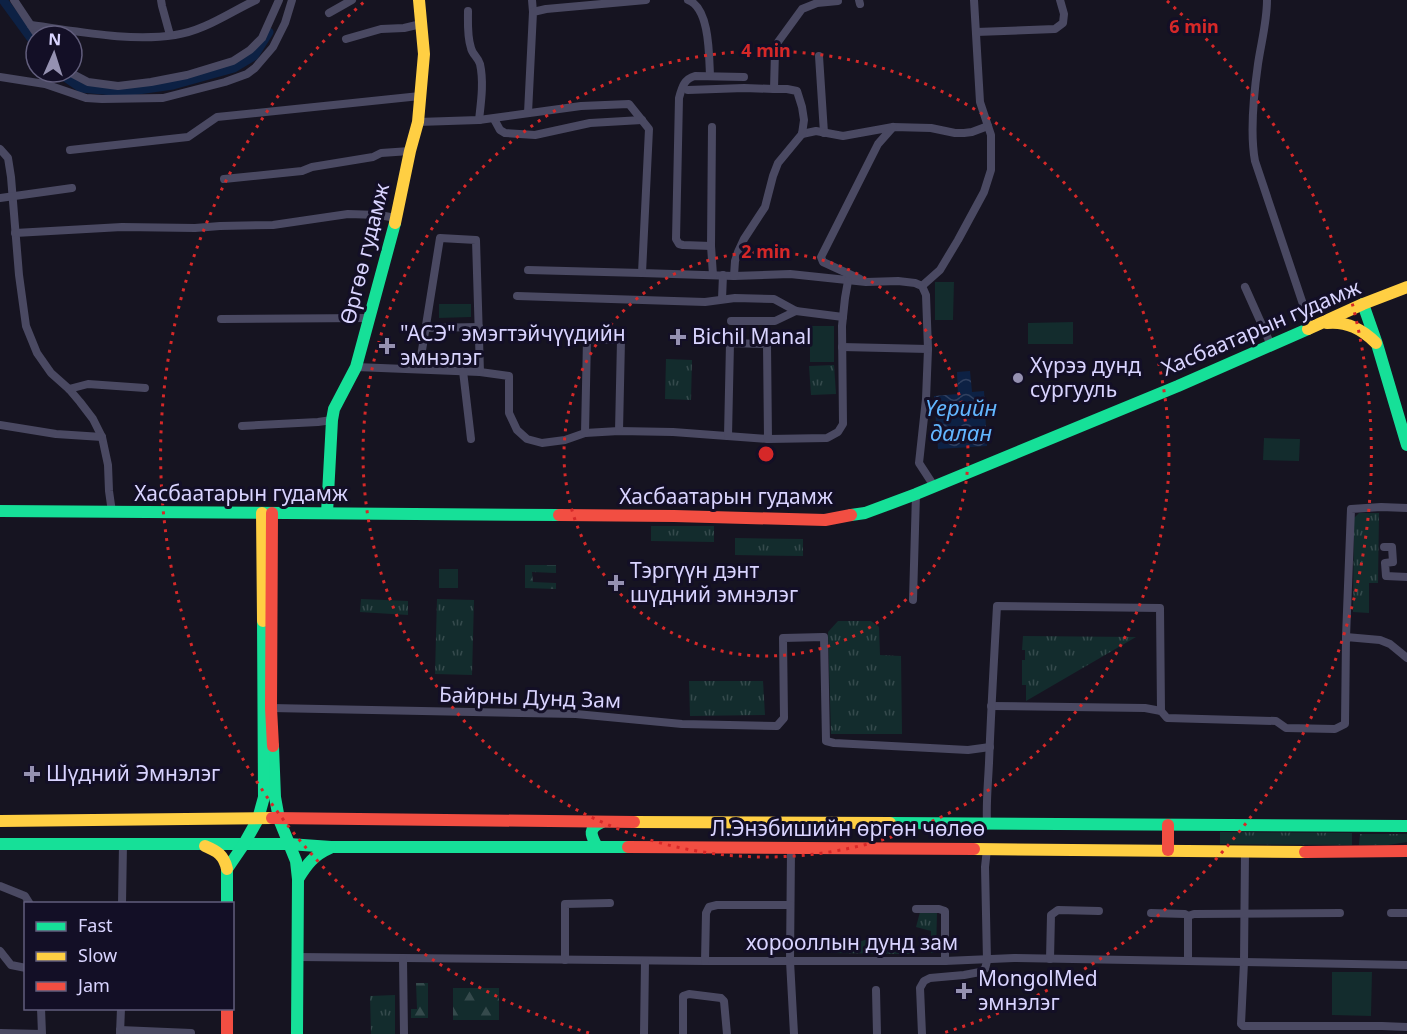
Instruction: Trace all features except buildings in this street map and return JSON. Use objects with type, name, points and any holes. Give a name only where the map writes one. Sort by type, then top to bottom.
[{"type":"main road","name":"Өргөө гудамж","points":[[327,513],[334,409],[356,367],[396,218],[418,122],[424,54],[419,0]]},
{"type":"main road","name":"Хасбаатарын гудамж","points":[[0,512],[663,516],[825,520],[865,513],[916,494],[1178,386],[1363,304],[1407,288]]},
{"type":"main road","points":[[1363,304],[1407,445]]},
{"type":"main road","points":[[1315,326],[1332,322],[1345,323],[1367,333],[1377,344]]},
{"type":"main road","points":[[267,513],[274,790],[279,819],[296,861],[298,879],[297,1034]]},
{"type":"main road","points":[[227,869],[258,819],[264,797],[262,716],[267,513]]},
{"type":"main road","points":[[0,821],[279,819]]},
{"type":"main road","name":"Л.Энэбишийн өргөн чөлөө","points":[[279,819],[1407,826]]},
{"type":"main road","points":[[597,847],[591,835],[592,829],[602,822]]},
{"type":"main road","points":[[1168,825],[1168,850]]},
{"type":"main road","name":"Л.Энэбишийн өргөн чөлөө","points":[[0,844],[289,844],[332,847],[1245,852],[1407,851]]},
{"type":"main road","points":[[201,844],[218,851],[225,859],[227,902]]},
{"type":"main road","points":[[298,879],[316,854],[332,847]]},
{"type":"main road","points":[[227,1010],[227,1034]]},
{"type":"street","points":[[14,0],[30,24]]},
{"type":"street","points":[[161,0],[170,35]]},
{"type":"street","points":[[84,32],[127,38],[170,35],[211,23],[256,0]]},
{"type":"street","points":[[84,80],[118,86],[151,82],[187,75],[233,61],[250,50],[262,38],[279,0]]},
{"type":"street","points":[[0,77],[45,84],[86,98],[163,98],[225,82],[247,74],[273,47],[285,23],[292,0]]},
{"type":"street","points":[[329,13],[352,0]]},
{"type":"street","points":[[528,113],[532,0]]},
{"type":"street","points":[[533,12],[646,0]]},
{"type":"street","points":[[688,0],[699,7],[708,37],[710,76]]},
{"type":"street","points":[[774,89],[775,51],[778,42],[802,9],[817,3],[838,0]]},
{"type":"street","points":[[922,286],[940,270],[958,240],[984,192],[991,170],[991,135],[980,102],[974,0]]},
{"type":"street","points":[[976,32],[1056,29],[1063,23],[1064,14],[1060,0]]},
{"type":"street","points":[[1267,0],[1258,66],[1253,127],[1254,153],[1315,326]]},
{"type":"street","points":[[468,11],[471,51],[480,62],[479,120]]},
{"type":"street","points":[[346,39],[381,29],[404,28],[421,24]]},
{"type":"street","points":[[819,56],[824,133]]},
{"type":"street","points":[[711,246],[683,245],[676,239],[679,98],[688,78],[744,76]]},
{"type":"street","points":[[688,90],[744,88],[797,91],[804,120],[802,134],[778,163],[765,207],[738,252],[734,276]]},
{"type":"street","points":[[70,150],[188,137],[216,117],[420,96]]},
{"type":"street","points":[[418,122],[494,119],[581,106],[629,104],[649,129],[642,273]]},
{"type":"street","points":[[494,119],[505,133],[535,135],[590,123],[642,120]]},
{"type":"street","points":[[802,134],[816,131],[843,136],[893,127],[931,128],[964,134],[988,126]]},
{"type":"street","points":[[712,127],[711,246],[713,275]]},
{"type":"street","points":[[866,282],[823,262],[821,257],[874,150],[893,127]]},
{"type":"street","points":[[0,149],[8,158],[26,326],[46,366],[80,402],[93,419],[102,437],[108,465],[108,490],[112,512]]},
{"type":"street","points":[[224,179],[302,171],[312,167],[374,157],[381,153],[410,151]]},
{"type":"street","points":[[0,198],[72,188]]},
{"type":"street","points":[[15,233],[122,227],[195,228],[273,225],[348,214],[396,218]]},
{"type":"street","points":[[419,369],[440,238],[476,240],[480,372]]},
{"type":"street","points":[[528,270],[734,276],[790,274],[848,281],[898,281],[922,286],[926,295],[928,349],[926,399],[919,463],[934,486]]},
{"type":"street","points":[[722,299],[723,275]]},
{"type":"street","points":[[356,367],[480,372],[509,376],[509,413],[517,430],[527,439],[542,442],[565,440],[585,433],[619,431],[673,432],[768,439],[827,438],[838,432],[843,424],[843,317],[848,281]]},
{"type":"street","points":[[1245,286],[1271,345]]},
{"type":"street","points":[[517,296],[705,302],[735,298],[774,299],[796,311],[843,317]]},
{"type":"street","points":[[731,321],[775,321],[796,311]]},
{"type":"street","points":[[221,319],[369,318]]},
{"type":"street","points":[[426,328],[479,327]]},
{"type":"street","points":[[585,433],[586,339],[621,340],[619,431]]},
{"type":"street","points":[[729,436],[730,343],[767,344],[768,439]]},
{"type":"street","points":[[842,347],[928,349]]},
{"type":"street","points":[[463,371],[471,439]]},
{"type":"street","points":[[69,389],[88,384],[145,388]]},
{"type":"street","points":[[242,426],[332,420]]},
{"type":"street","points":[[0,425],[56,434],[102,437]]},
{"type":"street","points":[[914,600],[916,494]]},
{"type":"street","points":[[991,706],[1145,708],[1161,711],[1167,718],[1276,721],[1286,728],[1335,729],[1344,724],[1351,509],[1407,508]]},
{"type":"street","points":[[1384,547],[1392,547],[1393,562],[1385,563],[1386,576],[1407,577]]},
{"type":"street","points":[[987,823],[986,804],[997,606],[1160,608],[1161,711]]},
{"type":"street","name":"Байрны Дунд Зам","points":[[271,708],[576,714],[682,724],[777,726],[784,718],[783,638],[824,637],[826,741],[968,750],[990,747]]},
{"type":"street","points":[[1346,638],[1380,640],[1407,658]]},
{"type":"street","points":[[122,902],[123,844]]},
{"type":"street","points":[[790,849],[790,961],[794,1034]]},
{"type":"street","points":[[922,1034],[921,984],[934,977],[964,975],[985,969],[987,961],[985,867],[987,849]]},
{"type":"street","points":[[1245,852],[1241,1024],[1265,1030],[1407,1027]]},
{"type":"street","points":[[0,886],[25,896],[29,902]]},
{"type":"street","points":[[565,960],[565,904],[610,903]]},
{"type":"street","points":[[705,961],[706,913],[709,907],[790,904]]},
{"type":"street","points":[[916,909],[945,911],[945,962]]},
{"type":"street","points":[[1050,959],[1051,915],[1058,910],[1099,911]]},
{"type":"street","points":[[1151,913],[1188,916],[1194,914],[1340,913]]},
{"type":"street","points":[[1391,913],[1407,913]]},
{"type":"street","points":[[1188,916],[1188,961]]},
{"type":"street","points":[[0,951],[11,965],[24,968]]},
{"type":"street","name":"хорооллын дунд зам","points":[[297,957],[945,962],[1014,958],[1407,965]]},
{"type":"street","points":[[403,959],[404,1034]]},
{"type":"street","points":[[644,1034],[645,961]]},
{"type":"street","points":[[876,990],[877,1034]]},
{"type":"street","points":[[683,1034],[683,996],[689,994],[721,998],[724,1001],[727,1034]]},
{"type":"street","points":[[0,1033],[42,1034],[41,1010]]},
{"type":"street","points":[[121,1010],[120,1032],[191,1033]]},
{"type":"green space","points":[[935,282],[954,282],[953,320],[935,320]]},
{"type":"green space","points":[[439,304],[471,304],[471,317],[439,318]]},
{"type":"green space","points":[[1073,322],[1073,344],[1028,344],[1028,323]]},
{"type":"green space","points":[[810,326],[834,326],[834,362],[810,362]]},
{"type":"green space","points":[[666,359],[692,360],[691,400],[665,399]]},
{"type":"green space","points":[[834,365],[836,394],[811,395],[809,366]]},
{"type":"green space","points":[[1264,438],[1300,439],[1299,461],[1263,460]]},
{"type":"green space","points":[[1359,513],[1379,513],[1378,583],[1369,583],[1369,613],[1353,612],[1354,518]]},
{"type":"green space","points":[[651,526],[714,526],[714,542],[651,541]]},
{"type":"green space","points":[[735,538],[803,539],[803,556],[735,555]]},
{"type":"green space","points":[[525,565],[556,565],[556,573],[532,572],[533,582],[556,583],[556,589],[525,588]]},
{"type":"green space","points":[[439,569],[458,569],[458,588],[439,588]]},
{"type":"green space","points":[[361,599],[408,601],[408,615],[360,612]]},
{"type":"green space","points":[[437,599],[474,600],[472,675],[435,674]]},
{"type":"green space","points":[[838,621],[871,621],[879,627],[880,655],[901,656],[902,734],[831,734],[828,632]]},
{"type":"green space","points":[[1023,636],[1136,637],[1026,701],[1026,685],[1022,685],[1022,660],[1025,660],[1025,650],[1022,650]]},
{"type":"green space","points":[[689,681],[763,681],[765,715],[690,716]]},
{"type":"green space","points":[[1220,832],[1352,833],[1352,845],[1220,844]]},
{"type":"green space","points":[[1360,834],[1407,834],[1407,842],[1388,845],[1359,845]]},
{"type":"green space","points":[[920,912],[937,912],[936,953],[931,953],[931,931],[916,927]]},
{"type":"green space","points":[[871,938],[884,938],[918,950],[912,954],[831,953],[831,951]]},
{"type":"green space","points":[[1332,972],[1372,972],[1371,1016],[1332,1015]]},
{"type":"green space","points":[[416,983],[428,983],[428,1018],[411,1018],[411,1009],[417,1009]]},
{"type":"green space","points":[[453,988],[499,988],[499,1020],[453,1020]]},
{"type":"green space","points":[[395,995],[395,1034],[371,1034],[370,996]]},
{"type":"water","name":"Үерийн далан","points":[[970,371],[972,392],[984,391],[987,446],[938,449],[934,396],[958,394],[957,372]]},
{"type":"waterway","points":[[3,0],[24,29]]},
{"type":"waterway","points":[[75,84],[81,88],[124,92],[173,85],[234,68],[254,56],[269,32]]},
{"type":"traffic: fast","points":[[327,513],[334,409],[356,367],[395,223]]},
{"type":"traffic: fast","points":[[1363,304],[1407,445]]},
{"type":"traffic: fast","points":[[851,515],[865,513],[916,494],[1178,386],[1308,329]]},
{"type":"traffic: fast","points":[[0,511],[559,515]]},
{"type":"traffic: fast","points":[[227,902],[227,869],[258,819],[264,797],[263,621]]},
{"type":"traffic: fast","points":[[273,746],[275,797],[279,819],[296,861],[298,879],[297,1034]]},
{"type":"traffic: fast","points":[[597,847],[592,830],[602,822]]},
{"type":"traffic: fast","points":[[890,823],[1407,826]]},
{"type":"traffic: fast","points":[[0,844],[628,847]]},
{"type":"traffic: fast","points":[[298,879],[311,860],[330,848]]},
{"type":"traffic: slow","points":[[395,223],[418,122],[424,54],[419,0]]},
{"type":"traffic: slow","points":[[1308,329],[1407,287]]},
{"type":"traffic: slow","points":[[1327,323],[1341,323],[1354,327],[1376,343]]},
{"type":"traffic: slow","points":[[262,513],[263,621]]},
{"type":"traffic: slow","points":[[0,821],[272,818]]},
{"type":"traffic: slow","points":[[634,822],[890,823]]},
{"type":"traffic: slow","points":[[205,846],[219,854],[227,869]]},
{"type":"traffic: slow","points":[[974,849],[1305,852]]},
{"type":"traffic: jam","points":[[272,513],[271,708],[273,746]]},
{"type":"traffic: jam","points":[[559,515],[825,520],[851,515]]},
{"type":"traffic: jam","points":[[272,818],[634,822]]},
{"type":"traffic: jam","points":[[1168,825],[1168,850]]},
{"type":"traffic: jam","points":[[628,847],[974,849]]},
{"type":"traffic: jam","points":[[1305,852],[1407,851]]},
{"type":"traffic: jam","points":[[227,1010],[227,1034]]},
{"type":"place","name":"Bichil Manal","points":[[678,337]]},
{"type":"place","name":"\"АСЭ\" эмэгтэйчүүдийн эмнэлэг","points":[[387,346]]},
{"type":"place","name":"Хүрээ дунд сургууль","points":[[1018,378]]},
{"type":"place","name":"Тэргүүн дэнт шүдний эмнэлэг","points":[[616,583]]},
{"type":"place","name":"Шүдний Эмнэлэг","points":[[32,774]]},
{"type":"place","name":"MongolMed эмнэлэг","points":[[964,991]]}]
